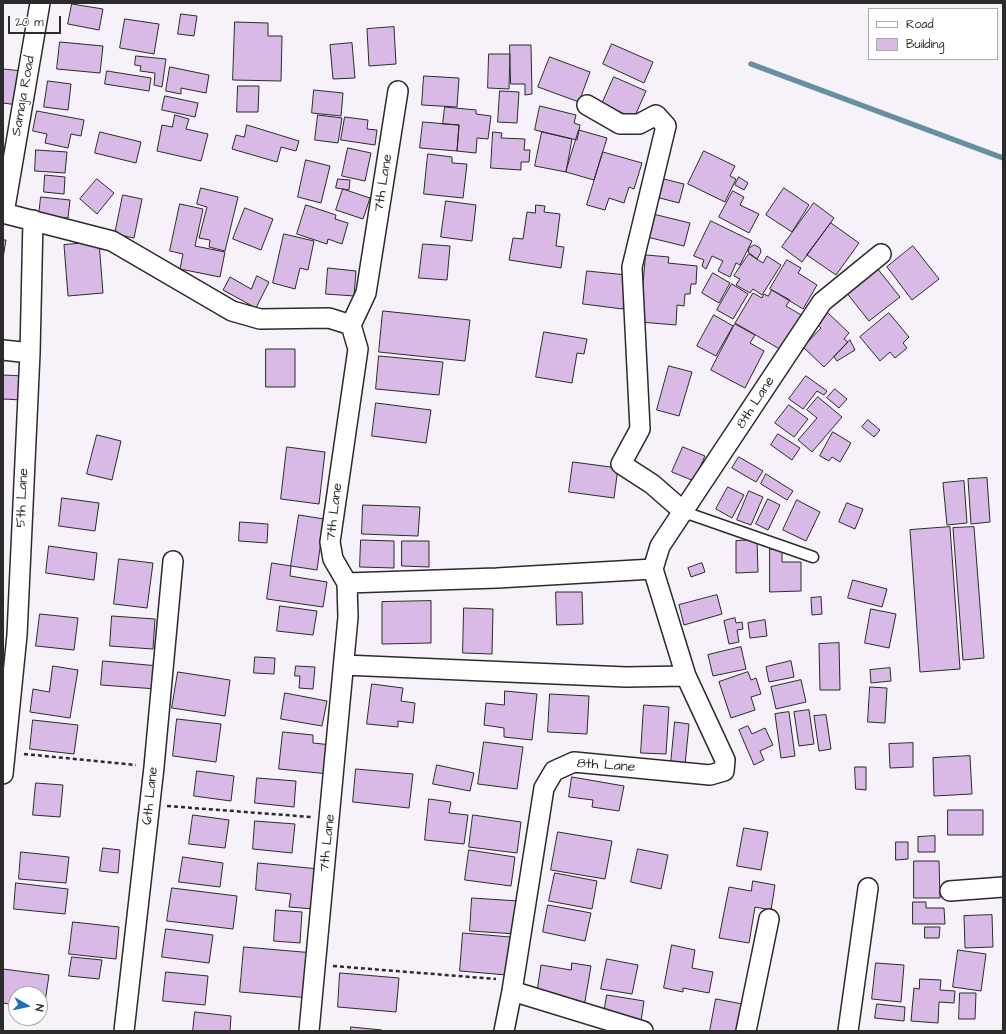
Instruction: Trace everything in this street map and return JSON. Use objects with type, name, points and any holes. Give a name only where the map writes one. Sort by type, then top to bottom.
[{"type":"street","name":"Samaja Road","points":[[3,213],[40,3]]},
{"type":"street","name":"7th Lane","points":[[309,1031],[348,617],[347,583],[333,559],[330,542],[358,349],[351,325],[366,293],[398,91]]},
{"type":"street","points":[[587,105],[620,124],[638,124],[656,115],[666,126],[632,267],[640,429],[621,464],[652,484],[684,512]]},
{"type":"street","points":[[3,213],[112,241],[232,311],[260,319],[329,318],[351,325]]},
{"type":"street","name":"5th Lane","points":[[3,774],[16,635],[30,353],[33,220]]},
{"type":"street","name":"8th Lane","points":[[504,1031],[513,985],[544,788],[554,771],[574,762],[710,775],[724,771],[725,760],[686,676],[654,569],[660,546],[822,302],[881,254]]},
{"type":"street","points":[[3,350],[30,353]]},
{"type":"street","name":"6th Lane","points":[[124,1031],[154,767],[173,561]]},
{"type":"street","points":[[347,583],[497,578],[654,569]]},
{"type":"street","points":[[344,665],[626,677],[686,676]]},
{"type":"street","points":[[950,891],[1003,887]]},
{"type":"street","points":[[848,1031],[868,888]]},
{"type":"street","points":[[746,1031],[769,919]]},
{"type":"street","points":[[513,985],[643,1031]]},
{"type":"lane","points":[[684,512],[813,557]]},
{"type":"path","points":[[5,752],[154,767]]},
{"type":"path","points":[[150,804],[330,819]]},
{"type":"path","points":[[316,964],[513,985]]},
{"type":"building","points":[[72,4],[103,9],[99,30],[68,24]]},
{"type":"building","points":[[181,14],[197,16],[194,36],[178,34]]},
{"type":"building","points":[[125,19],[159,24],[154,54],[120,48]]},
{"type":"building","points":[[235,22],[268,23],[268,36],[282,36],[281,81],[233,80]]},
{"type":"building","points":[[394,27],[396,64],[369,66],[367,29]]},
{"type":"building","points":[[60,42],[103,46],[100,73],[57,69]]},
{"type":"building","points":[[352,43],[355,78],[333,79],[330,45]]},
{"type":"building","points":[[612,44],[653,62],[644,83],[603,64]]},
{"type":"building","points":[[510,45],[531,45],[532,94],[525,95],[525,84],[511,84]]},
{"type":"building","points":[[489,54],[510,54],[509,89],[488,88]]},
{"type":"building","points":[[136,56],[166,59],[162,87],[154,85],[155,73],[140,71],[141,66],[135,65]]},
{"type":"building","points":[[550,57],[590,72],[579,102],[538,87]]},
{"type":"building","points":[[170,67],[209,75],[206,93],[181,88],[181,94],[166,91]]},
{"type":"building","points":[[3,69],[23,71],[18,105],[3,103]]},
{"type":"building","points":[[107,71],[151,78],[149,91],[105,84]]},
{"type":"building","points":[[424,76],[459,78],[457,107],[422,105]]},
{"type":"building","points":[[614,77],[646,91],[634,118],[602,104]]},
{"type":"building","points":[[48,81],[71,84],[68,110],[44,107]]},
{"type":"building","points":[[238,86],[259,86],[258,112],[237,112]]},
{"type":"building","points":[[314,90],[343,93],[341,116],[312,113]]},
{"type":"building","points":[[500,91],[519,92],[517,123],[498,122]]},
{"type":"building","points":[[165,96],[198,103],[195,117],[162,110]]},
{"type":"building","points":[[540,106],[576,115],[574,123],[580,125],[577,140],[535,130]]},
{"type":"building","points":[[445,107],[476,110],[476,114],[491,116],[488,139],[477,138],[476,153],[457,151],[459,125],[443,124]]},
{"type":"building","points":[[37,111],[84,120],[81,136],[71,134],[68,148],[45,143],[47,134],[33,131]]},
{"type":"building","points":[[175,115],[189,119],[186,129],[208,134],[201,161],[157,151],[162,125],[172,127]]},
{"type":"building","points":[[318,115],[342,118],[338,143],[315,140]]},
{"type":"building","points":[[345,117],[368,120],[367,129],[377,130],[375,145],[341,140]]},
{"type":"building","points":[[423,122],[459,125],[457,151],[420,148]]},
{"type":"building","points":[[247,125],[299,141],[296,151],[281,147],[277,162],[232,149],[236,135],[244,137]]},
{"type":"building","points":[[579,130],[607,138],[594,180],[566,172]]},
{"type":"building","points":[[100,132],[141,142],[136,163],[95,153]]},
{"type":"building","points":[[493,132],[502,133],[501,138],[525,139],[524,150],[530,150],[529,162],[521,162],[521,170],[491,168]]},
{"type":"building","points":[[542,132],[572,139],[566,172],[535,166]]},
{"type":"building","points":[[348,148],[371,153],[365,181],[342,176]]},
{"type":"building","points":[[36,150],[67,152],[65,173],[35,171]]},
{"type":"building","points":[[704,151],[735,166],[730,176],[736,179],[725,202],[688,184]]},
{"type":"building","points":[[603,152],[642,163],[634,189],[629,187],[624,203],[609,198],[605,210],[587,205]]},
{"type":"building","points":[[428,154],[452,157],[452,163],[467,164],[463,198],[424,194]]},
{"type":"building","points":[[306,160],[330,166],[321,203],[298,197]]},
{"type":"building","points":[[45,175],[65,177],[64,194],[44,192]]},
{"type":"building","points":[[739,177],[748,183],[744,190],[735,185]]},
{"type":"building","points":[[660,178],[684,184],[679,203],[656,197]]},
{"type":"building","points":[[97,179],[114,193],[97,214],[80,199]]},
{"type":"building","points":[[338,179],[350,180],[349,190],[336,188]]},
{"type":"building","points":[[201,188],[238,197],[225,251],[209,247],[210,240],[199,238],[207,207],[197,204]]},
{"type":"building","points":[[784,188],[809,205],[792,232],[766,215]]},
{"type":"building","points":[[343,189],[370,198],[363,219],[336,210]]},
{"type":"building","points":[[733,191],[744,197],[740,205],[759,214],[749,233],[719,217]]},
{"type":"building","points":[[123,195],[142,199],[134,238],[115,234]]},
{"type":"building","points":[[41,197],[70,200],[68,218],[39,215]]},
{"type":"building","points":[[446,201],[476,205],[472,241],[441,237]]},
{"type":"building","points":[[814,203],[834,218],[802,262],[782,247]]},
{"type":"building","points":[[180,204],[203,209],[195,246],[225,252],[220,277],[180,269],[183,254],[170,251]]},
{"type":"building","points":[[306,205],[336,215],[335,219],[348,223],[342,244],[328,239],[327,244],[297,234]]},
{"type":"building","points":[[536,205],[545,206],[544,212],[560,214],[556,246],[564,247],[561,268],[509,260],[513,238],[523,239],[527,212],[535,213]]},
{"type":"building","points":[[245,208],[273,219],[261,250],[233,239]]},
{"type":"building","points":[[653,214],[690,223],[684,246],[647,237]]},
{"type":"building","points":[[711,221],[752,241],[740,265],[736,263],[730,277],[718,271],[723,261],[712,256],[706,269],[702,266],[704,260],[694,256]]},
{"type":"building","points":[[831,223],[859,243],[836,275],[807,255]]},
{"type":"building","points":[[284,234],[314,241],[308,270],[300,268],[295,289],[273,283]]},
{"type":"building","points":[[3,240],[6,240],[3,258]]},
{"type":"building","points":[[99,242],[103,293],[68,296],[64,245]]},
{"type":"building","points":[[423,244],[450,246],[447,280],[419,278]]},
{"type":"building","points":[[755,245],[760,248],[761,252],[757,259],[748,252],[749,248]]},
{"type":"building","points":[[913,246],[939,279],[912,300],[887,267]]},
{"type":"building","points":[[749,254],[763,263],[767,256],[781,265],[762,295],[753,289],[750,293],[736,285],[740,279],[734,276]]},
{"type":"building","points":[[646,255],[669,257],[668,263],[697,266],[696,284],[691,284],[690,294],[685,294],[684,306],[677,305],[676,325],[640,322]]},
{"type":"building","points":[[787,260],[801,268],[798,273],[817,285],[803,309],[770,289]]},
{"type":"building","points":[[328,268],[356,271],[354,296],[326,294]]},
{"type":"building","points":[[877,268],[900,297],[869,321],[846,292]]},
{"type":"building","points":[[587,271],[627,275],[623,309],[583,304]]},
{"type":"building","points":[[713,273],[730,283],[719,303],[702,293]]},
{"type":"building","points":[[257,276],[269,282],[256,308],[223,290],[230,277],[251,289]]},
{"type":"building","points":[[732,284],[748,294],[733,319],[717,310]]},
{"type":"building","points":[[772,290],[790,300],[786,306],[803,316],[783,351],[735,323],[753,293],[762,298],[764,294],[768,296]]},
{"type":"building","points":[[383,311],[470,320],[465,361],[379,352]]},
{"type":"building","points":[[827,312],[849,333],[844,339],[848,342],[824,367],[803,347],[821,328],[816,323]]},
{"type":"building","points":[[889,313],[909,337],[903,343],[907,348],[895,358],[890,352],[880,361],[860,337]]},
{"type":"building","points":[[714,315],[733,326],[716,356],[697,346]]},
{"type":"building","points":[[735,324],[755,335],[750,343],[764,351],[745,388],[711,370]]},
{"type":"building","points":[[544,332],[587,339],[584,354],[577,353],[572,383],[536,377]]},
{"type":"building","points":[[850,340],[855,350],[837,361],[834,357]]},
{"type":"building","points":[[266,349],[295,349],[295,387],[266,387]]},
{"type":"building","points":[[379,356],[443,362],[439,395],[376,389]]},
{"type":"building","points":[[669,366],[692,372],[679,416],[657,410]]},
{"type":"building","points":[[3,375],[23,376],[22,400],[3,399]]},
{"type":"building","points":[[806,376],[827,391],[824,395],[817,391],[803,409],[789,399]]},
{"type":"building","points":[[835,389],[847,399],[839,408],[827,398]]},
{"type":"building","points":[[818,397],[842,417],[812,452],[798,440],[817,418],[807,410]]},
{"type":"building","points":[[376,403],[431,410],[426,443],[372,436]]},
{"type":"building","points":[[789,405],[808,419],[794,437],[775,423]]},
{"type":"building","points":[[868,420],[880,430],[874,437],[862,427]]},
{"type":"building","points":[[833,432],[851,443],[840,462],[832,457],[829,461],[820,456]]},
{"type":"building","points":[[778,434],[800,448],[792,460],[771,445]]},
{"type":"building","points":[[97,435],[121,441],[112,480],[87,474]]},
{"type":"building","points":[[287,447],[325,452],[319,504],[281,499]]},
{"type":"building","points":[[683,447],[705,456],[694,481],[672,472]]},
{"type":"building","points":[[739,457],[763,471],[756,482],[732,468]]},
{"type":"building","points":[[573,462],[618,468],[614,498],[569,492]]},
{"type":"building","points":[[766,474],[793,491],[787,500],[761,484]]},
{"type":"building","points":[[987,478],[990,522],[971,524],[968,479]]},
{"type":"building","points":[[964,481],[967,523],[947,525],[943,483]]},
{"type":"building","points":[[728,487],[744,495],[732,518],[716,509]]},
{"type":"building","points":[[749,491],[763,497],[751,525],[737,520]]},
{"type":"building","points":[[62,498],[99,503],[95,531],[59,526]]},
{"type":"building","points":[[768,499],[780,505],[768,530],[756,524]]},
{"type":"building","points":[[797,500],[820,512],[806,541],[783,530]]},
{"type":"building","points":[[847,503],[863,509],[855,529],[839,522]]},
{"type":"building","points":[[363,505],[420,507],[418,536],[362,534]]},
{"type":"building","points":[[299,515],[324,519],[317,570],[291,566]]},
{"type":"building","points":[[240,522],[268,524],[267,543],[239,541]]},
{"type":"building","points":[[950,527],[960,669],[920,672],[910,530]]},
{"type":"building","points":[[974,527],[984,658],[963,660],[953,528]]},
{"type":"building","points":[[361,540],[394,541],[394,568],[360,567]]},
{"type":"building","points":[[757,540],[758,572],[736,573],[736,541]]},
{"type":"building","points":[[402,541],[429,541],[429,567],[402,566]]},
{"type":"building","points":[[49,546],[97,553],[94,580],[46,573]]},
{"type":"building","points":[[770,549],[782,549],[782,562],[801,562],[801,591],[770,592]]},
{"type":"building","points":[[119,559],[153,563],[147,608],[114,604]]},
{"type":"building","points":[[272,563],[291,566],[290,576],[327,582],[323,607],[267,599]]},
{"type":"building","points":[[702,563],[705,572],[691,577],[688,568]]},
{"type":"building","points":[[853,580],[887,589],[882,607],[848,598]]},
{"type":"building","points":[[556,592],[582,592],[583,624],[557,625]]},
{"type":"building","points":[[717,595],[722,614],[684,625],[679,605]]},
{"type":"building","points":[[821,597],[822,614],[812,615],[811,598]]},
{"type":"building","points":[[431,601],[431,643],[382,644],[382,602]]},
{"type":"building","points":[[280,606],[317,611],[313,635],[277,631]]},
{"type":"building","points":[[464,608],[493,609],[492,654],[463,653]]},
{"type":"building","points":[[871,609],[896,614],[889,648],[865,643]]},
{"type":"building","points":[[40,614],[78,618],[74,650],[36,646]]},
{"type":"building","points":[[112,616],[155,619],[153,649],[110,646]]},
{"type":"building","points":[[735,618],[736,623],[742,622],[743,629],[737,630],[739,642],[729,644],[724,621]]},
{"type":"building","points":[[765,620],[767,636],[750,638],[748,623]]},
{"type":"building","points":[[839,643],[840,690],[820,690],[819,644]]},
{"type":"building","points":[[741,647],[746,669],[713,676],[708,655]]},
{"type":"building","points":[[255,657],[275,658],[274,674],[254,673]]},
{"type":"building","points":[[103,661],[159,666],[157,689],[101,685]]},
{"type":"building","points":[[791,661],[794,677],[769,682],[766,667]]},
{"type":"building","points":[[53,666],[78,670],[70,718],[30,712],[33,689],[49,692]]},
{"type":"building","points":[[296,666],[315,667],[313,689],[299,688],[300,676],[295,676]]},
{"type":"building","points":[[890,668],[891,681],[871,683],[870,670]]},
{"type":"building","points":[[178,672],[230,680],[225,716],[172,708]]},
{"type":"building","points":[[748,672],[751,680],[756,678],[761,694],[751,697],[755,710],[731,718],[719,682]]},
{"type":"building","points":[[801,680],[806,702],[776,709],[771,687]]},
{"type":"building","points":[[372,684],[403,688],[401,701],[415,703],[413,723],[398,721],[398,727],[367,724]]},
{"type":"building","points":[[870,687],[887,688],[885,723],[868,722]]},
{"type":"building","points":[[505,691],[537,694],[532,740],[504,737],[504,728],[484,725],[486,703],[504,705]]},
{"type":"building","points":[[285,693],[327,701],[322,726],[281,719]]},
{"type":"building","points":[[550,694],[589,696],[587,734],[548,732]]},
{"type":"building","points":[[644,705],[669,707],[666,754],[641,753]]},
{"type":"building","points":[[809,710],[814,744],[799,746],[794,712]]},
{"type":"building","points":[[789,712],[795,756],[781,758],[775,714]]},
{"type":"building","points":[[826,715],[831,749],[819,751],[814,716]]},
{"type":"building","points":[[177,719],[221,724],[216,762],[173,756]]},
{"type":"building","points":[[33,720],[78,725],[74,754],[30,749]]},
{"type":"building","points":[[675,722],[689,724],[685,765],[671,763]]},
{"type":"building","points":[[748,726],[752,734],[765,728],[773,745],[760,751],[764,760],[754,765],[739,730]]},
{"type":"building","points":[[283,732],[313,735],[313,743],[332,745],[329,774],[279,769]]},
{"type":"building","points":[[484,742],[523,747],[517,789],[478,784]]},
{"type":"building","points":[[913,743],[913,767],[890,768],[889,744]]},
{"type":"building","points":[[970,756],[972,794],[934,796],[933,758]]},
{"type":"building","points":[[437,765],[474,773],[470,791],[433,784]]},
{"type":"building","points":[[855,767],[866,767],[866,790],[856,789]]},
{"type":"building","points":[[356,769],[413,774],[409,808],[353,802]]},
{"type":"building","points":[[197,771],[234,776],[231,801],[194,796]]},
{"type":"building","points":[[572,777],[624,786],[619,811],[592,807],[593,800],[569,797]]},
{"type":"building","points":[[257,778],[296,781],[294,807],[255,803]]},
{"type":"building","points":[[36,783],[63,785],[60,817],[33,815]]},
{"type":"building","points":[[429,799],[451,802],[449,813],[468,815],[464,844],[425,840]]},
{"type":"building","points":[[948,810],[983,810],[983,835],[948,835]]},
{"type":"building","points":[[193,815],[229,820],[225,848],[189,844]]},
{"type":"building","points":[[473,815],[521,822],[517,853],[469,847]]},
{"type":"building","points":[[255,821],[295,824],[292,853],[253,849]]},
{"type":"building","points":[[744,828],[768,832],[761,870],[737,866]]},
{"type":"building","points":[[558,832],[612,841],[605,879],[551,870]]},
{"type":"building","points":[[935,836],[935,852],[918,852],[918,837]]},
{"type":"building","points":[[896,842],[908,842],[908,859],[896,860]]},
{"type":"building","points":[[103,848],[120,850],[118,873],[100,871]]},
{"type":"building","points":[[638,849],[668,855],[661,889],[631,882]]},
{"type":"building","points":[[469,850],[515,857],[511,886],[465,880]]},
{"type":"building","points":[[21,852],[69,857],[66,883],[19,879]]},
{"type":"building","points":[[183,857],[223,863],[220,887],[179,882]]},
{"type":"building","points":[[914,861],[939,861],[940,898],[914,898]]},
{"type":"building","points":[[258,863],[319,869],[314,909],[289,907],[291,894],[256,890]]},
{"type":"building","points":[[555,873],[597,881],[592,909],[549,901]]},
{"type":"building","points":[[753,881],[775,885],[771,910],[755,907],[749,943],[719,938],[729,887],[751,891]]},
{"type":"building","points":[[16,883],[68,889],[65,914],[14,909]]},
{"type":"building","points":[[172,888],[237,896],[233,929],[167,921]]},
{"type":"building","points":[[472,898],[519,901],[517,934],[470,931]]},
{"type":"building","points":[[913,902],[926,902],[926,908],[944,908],[945,924],[913,924]]},
{"type":"building","points":[[548,905],[591,913],[585,941],[543,932]]},
{"type":"building","points":[[276,910],[302,912],[300,943],[274,941]]},
{"type":"building","points":[[992,915],[993,947],[965,948],[964,916]]},
{"type":"building","points":[[73,922],[119,927],[116,959],[69,954]]},
{"type":"building","points":[[925,927],[940,927],[939,938],[925,938]]},
{"type":"building","points":[[166,929],[213,935],[209,963],[162,957]]},
{"type":"building","points":[[463,933],[510,937],[507,975],[460,971]]},
{"type":"building","points":[[672,945],[695,950],[692,968],[713,972],[709,993],[683,988],[683,992],[664,988]]},
{"type":"building","points":[[244,947],[314,953],[310,998],[240,992]]},
{"type":"building","points":[[958,950],[986,954],[981,991],[953,987]]},
{"type":"building","points":[[72,957],[102,960],[99,979],[69,976]]},
{"type":"building","points":[[607,959],[638,965],[632,994],[601,989]]},
{"type":"building","points":[[572,963],[591,966],[584,1007],[564,1004],[565,997],[537,992],[541,965],[571,970]]},
{"type":"building","points":[[876,963],[904,965],[901,1002],[872,999]]},
{"type":"building","points":[[3,969],[49,975],[47,986],[8,986],[8,1004],[3,1003]]},
{"type":"building","points":[[166,972],[208,976],[205,1005],[163,1001]]},
{"type":"building","points":[[340,973],[399,978],[396,1012],[338,1007]]},
{"type":"building","points":[[920,979],[941,980],[940,990],[955,991],[954,1003],[939,1002],[938,1023],[911,1021],[914,988],[919,989]]},
{"type":"building","points":[[960,993],[976,993],[975,1019],[959,1019]]},
{"type":"building","points":[[607,995],[644,1001],[641,1021],[604,1014]]},
{"type":"building","points":[[716,999],[748,1005],[743,1031],[710,1031]]},
{"type":"building","points":[[877,1004],[905,1007],[904,1021],[875,1018]]},
{"type":"building","points":[[195,1012],[231,1016],[230,1031],[193,1031]]},
{"type":"building","points":[[351,1027],[382,1030],[382,1031],[351,1031]]},
{"type":"waterway","points":[[751,64],[1003,158]]}]
